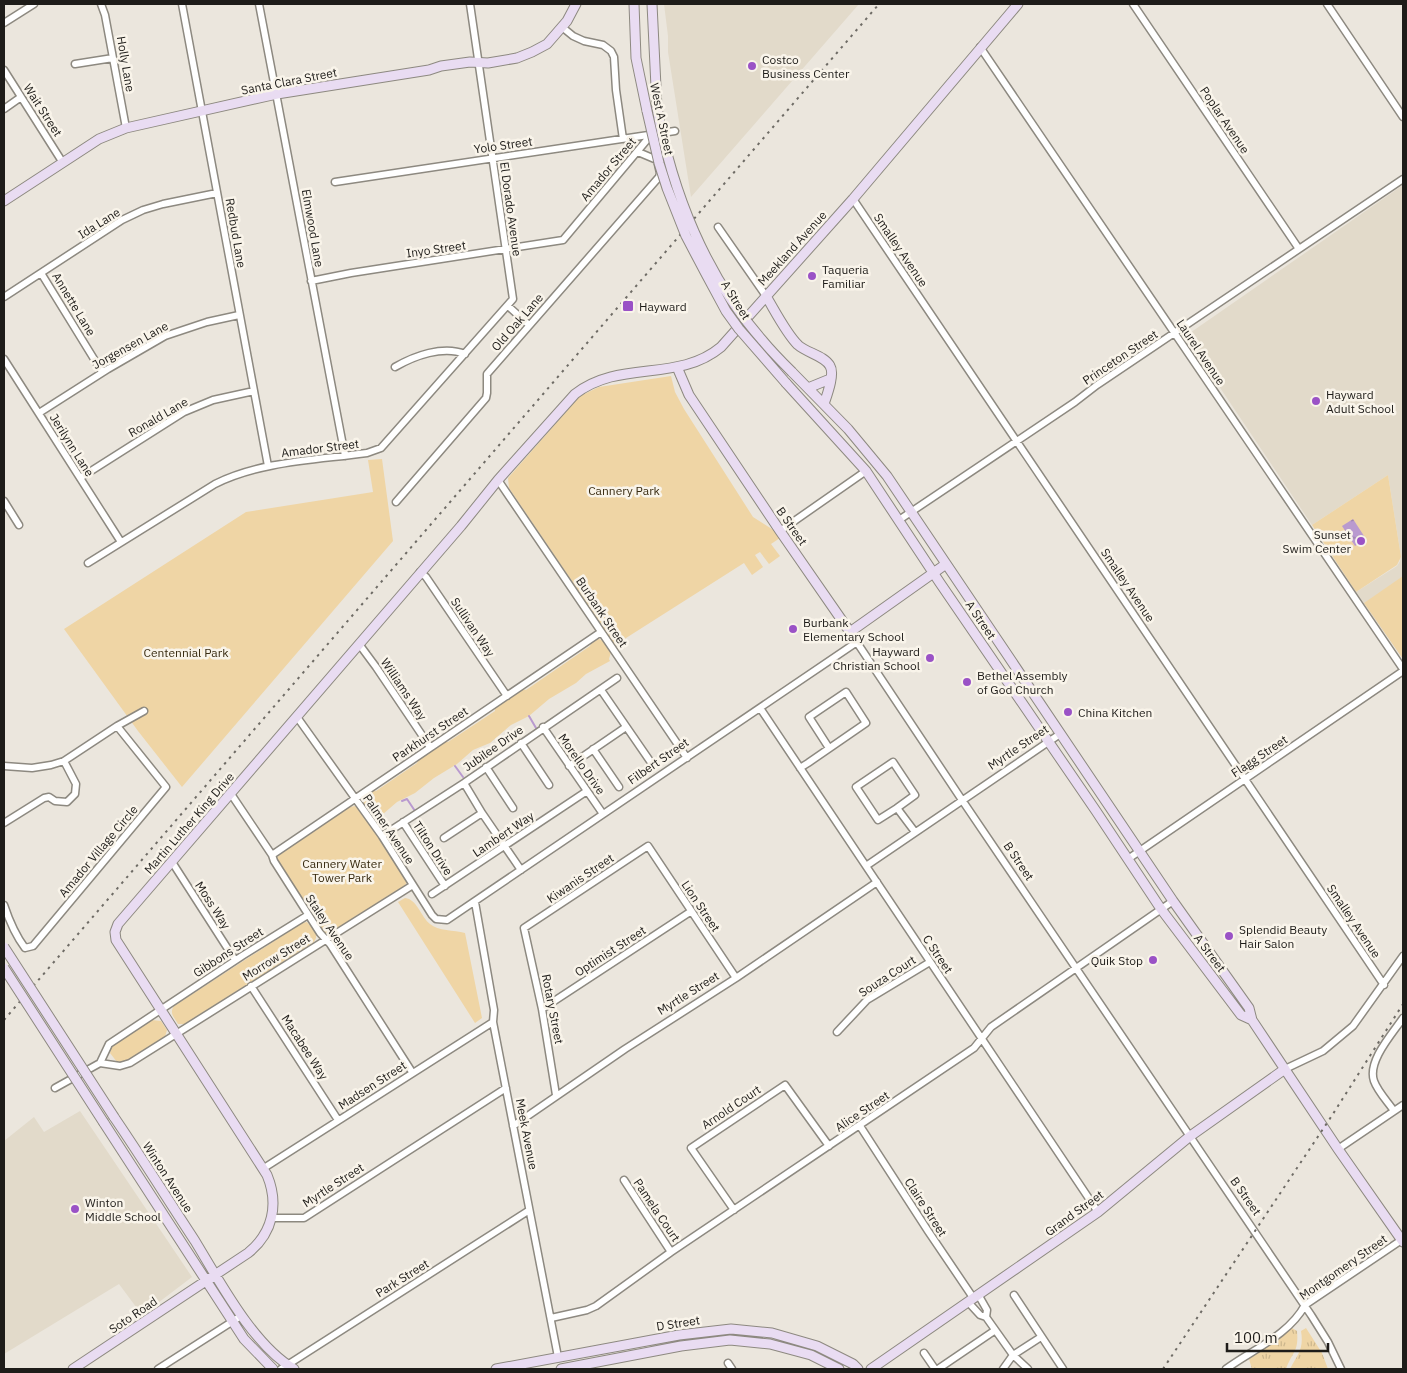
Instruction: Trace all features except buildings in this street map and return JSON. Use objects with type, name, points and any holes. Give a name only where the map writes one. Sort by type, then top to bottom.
[{"type":"main road","name":"Santa Clara Street","points":[[4,201],[99,139],[126,128],[277,94],[429,70],[441,66],[517,58],[547,44],[562,27],[576,4]]},
{"type":"main road","name":"West A Street","points":[[634,4],[636,58],[659,163],[675,211],[690,233]]},
{"type":"main road","name":"West A Street","points":[[652,4],[657,108],[667,157],[690,233]]},
{"type":"main road","name":"Meekland Avenue","points":[[498,480],[550,421],[584,387],[605,377],[690,364],[715,352],[727,341],[853,199],[1018,4]]},
{"type":"main road","name":"A Street","points":[[690,233],[733,302],[763,341],[848,429],[882,468],[1173,901],[1249,1008],[1252,1020],[1338,1149],[1403,1240]]},
{"type":"main road","name":"A Street","points":[[690,233],[726,311],[754,347],[866,471],[1161,909],[1241,1015],[1252,1020]]},
{"type":"main road","points":[[766,296],[796,342],[805,350],[830,365],[832,374],[824,404]]},
{"type":"main road","name":"B Street","points":[[677,367],[689,395],[850,632]]},
{"type":"main road","points":[[808,388],[830,379]]},
{"type":"main road","name":"Martin Luther King Drive","points":[[272,1218],[274,1208],[273,1192],[264,1168],[116,940],[114,932],[118,924],[461,526],[498,480]]},
{"type":"main road","points":[[850,632],[946,564]]},
{"type":"main road","name":"Winton Avenue","points":[[4,947],[241,1316],[287,1368]]},
{"type":"main road","name":"Winton Avenue","points":[[4,968],[232,1322],[251,1348],[273,1369]]},
{"type":"main road","name":"Grand Street","points":[[871,1369],[1098,1212],[1189,1137],[1285,1069]]},
{"type":"main road","points":[[206,1281],[252,1250],[266,1232],[272,1218]]},
{"type":"main road","name":"Soto Road","points":[[74,1369],[206,1281]]},
{"type":"main road","name":"D Street","points":[[496,1369],[679,1335],[731,1329],[772,1333],[817,1346],[853,1364],[858,1369]]},
{"type":"main road","name":"D Street","points":[[560,1369],[680,1346],[730,1340],[770,1344],[811,1355],[839,1369]]},
{"type":"main road","name":"Meek Avenue","points":[[558,1357],[560,1369]]},
{"type":"street","points":[[4,23],[34,4]]},
{"type":"street","name":"Holly Lane","points":[[101,4],[105,15],[126,128]]},
{"type":"street","name":"Redbud Lane","points":[[182,4],[268,466]]},
{"type":"street","name":"Elmwood Lane","points":[[259,4],[344,456]]},
{"type":"street","name":"El Dorado Avenue","points":[[470,4],[513,299]]},
{"type":"street","name":"Poplar Avenue","points":[[1133,4],[1300,249]]},
{"type":"street","points":[[1327,4],[1403,117]]},
{"type":"street","points":[[562,27],[573,36],[584,41],[603,45],[611,51],[614,57],[616,90],[623,139]]},
{"type":"street","name":"Laurel Avenue","points":[[980,47],[1403,670]]},
{"type":"street","points":[[76,64],[113,58]]},
{"type":"street","name":"Wait Street","points":[[4,70],[63,162]]},
{"type":"street","points":[[4,109],[21,97]]},
{"type":"street","name":"Yolo Street","points":[[335,182],[675,131]]},
{"type":"street","name":"Amador Street","points":[[563,240],[651,135]]},
{"type":"street","name":"Old Oak Lane","points":[[396,502],[486,398],[488,374],[659,177],[660,173],[651,135]]},
{"type":"street","points":[[638,152],[657,160]]},
{"type":"street","name":"Princeton Street","points":[[899,520],[1403,179]]},
{"type":"street","name":"Ida Lane","points":[[4,297],[122,220],[143,210],[180,199],[217,193]]},
{"type":"street","name":"Smalley Avenue","points":[[853,199],[1384,985]]},
{"type":"street","points":[[718,227],[766,296]]},
{"type":"street","name":"Inyo Street","points":[[311,281],[563,240]]},
{"type":"street","name":"Annette Lane","points":[[42,273],[102,372]]},
{"type":"street","name":"Amador Street","points":[[88,563],[230,476],[268,466],[367,453],[382,448],[513,299]]},
{"type":"street","points":[[508,306],[530,325]]},
{"type":"street","name":"Jorgensen Lane","points":[[39,412],[102,372],[165,336],[207,322],[239,315]]},
{"type":"street","points":[[395,368],[412,358],[429,354],[454,351],[465,354]]},
{"type":"street","name":"Jerilynn Lane","points":[[4,359],[121,542]]},
{"type":"street","name":"Ronald Lane","points":[[80,478],[184,412],[212,400],[254,391]]},
{"type":"street","points":[[780,531],[866,471]]},
{"type":"street","name":"Burbank Street","points":[[498,480],[687,758]]},
{"type":"street","points":[[4,501],[19,525]]},
{"type":"street","name":"Sullivan Way","points":[[420,572],[426,577],[506,696]]},
{"type":"street","name":"Parkhurst Street","points":[[272,855],[601,632]]},
{"type":"street","name":"B Street","points":[[850,632],[1189,1137],[1305,1305],[1328,1342],[1341,1369]]},
{"type":"street","name":"Filbert Street","points":[[475,902],[687,758],[704,744],[857,642]]},
{"type":"street","name":"Williams Way","points":[[359,644],[430,747]]},
{"type":"street","name":"Flagg Street","points":[[1128,859],[1403,670]]},
{"type":"street","name":"Jubilee Drive","points":[[382,836],[464,783],[617,678]]},
{"type":"street","points":[[601,690],[652,764]]},
{"type":"street","points":[[800,768],[866,723],[846,692],[809,717],[829,748]]},
{"type":"street","name":"C Street","points":[[760,708],[1098,1212]]},
{"type":"street","points":[[4,766],[32,768],[64,761],[117,726],[144,711]]},
{"type":"street","name":"Palmer Avenue","points":[[297,717],[382,836],[432,915],[439,920],[450,918],[475,902]]},
{"type":"street","name":"Amador Village Circle","points":[[4,905],[9,919],[25,948],[33,946],[166,787],[117,726]]},
{"type":"street","name":"Morello Drive","points":[[543,727],[603,814]]},
{"type":"street","points":[[569,766],[626,727]]},
{"type":"street","name":"Myrtle Street","points":[[866,866],[1060,734]]},
{"type":"street","points":[[521,743],[549,785]]},
{"type":"street","points":[[593,749],[619,787]]},
{"type":"street","points":[[4,823],[44,798],[49,797],[55,801],[67,802],[76,794],[76,784],[64,761]]},
{"type":"street","points":[[893,762],[915,795],[897,808],[878,820],[856,786],[893,762]]},
{"type":"street","points":[[486,767],[514,808]]},
{"type":"street","points":[[464,783],[520,870]]},
{"type":"street","name":"Lambert Way","points":[[432,894],[587,791]]},
{"type":"street","name":"Staley Avenue","points":[[231,794],[412,1072]]},
{"type":"street","points":[[897,808],[915,832]]},
{"type":"street","points":[[444,838],[482,813]]},
{"type":"street","name":"Tilton Drive","points":[[403,822],[445,886]]},
{"type":"street","name":"Lion Street","points":[[648,846],[690,912],[736,978]]},
{"type":"street","name":"Kiwanis Street","points":[[524,928],[648,846]]},
{"type":"street","name":"Moss Way","points":[[172,862],[235,960]]},
{"type":"street","name":"Myrtle Street","points":[[513,1126],[658,1026],[736,978],[877,882]]},
{"type":"street","name":"Morrow Street","points":[[100,1063],[120,1066],[130,1063],[413,885]]},
{"type":"street","name":"Alice Street","points":[[551,1318],[587,1310],[596,1306],[672,1252],[974,1048],[992,1027],[1173,901]]},
{"type":"street","name":"Meek Avenue","points":[[475,902],[494,1010],[493,1022],[528,1211],[558,1357]]},
{"type":"street","name":"Optimist Street","points":[[542,1009],[690,912]]},
{"type":"street","name":"Gibbons Street","points":[[100,1063],[110,1044],[235,960],[308,915]]},
{"type":"street","name":"Rotary Street","points":[[524,928],[542,1009],[556,1095]]},
{"type":"street","points":[[1285,1069],[1323,1051],[1349,1030],[1384,985],[1403,956]]},
{"type":"street","name":"Souza Court","points":[[837,1032],[867,1000],[930,962]]},
{"type":"street","name":"Macabee Way","points":[[251,986],[338,1120]]},
{"type":"street","points":[[1394,1111],[1377,1087],[1373,1072],[1380,1052],[1403,1018]]},
{"type":"street","name":"Madsen Street","points":[[264,1168],[493,1022]]},
{"type":"street","points":[[54,1088],[100,1063]]},
{"type":"street","name":"Arnold Court","points":[[734,1210],[690,1148],[785,1084],[828,1146]]},
{"type":"street","name":"Myrtle Street","points":[[272,1218],[304,1218],[506,1088]]},
{"type":"street","points":[[1338,1149],[1403,1105]]},
{"type":"street","name":"Claire Street","points":[[860,1126],[928,1232],[974,1299]]},
{"type":"street","name":"Pamela Court","points":[[624,1180],[672,1252]]},
{"type":"street","name":"Park Street","points":[[287,1368],[528,1211]]},
{"type":"street","name":"Montgomery Street","points":[[1226,1369],[1286,1328],[1299,1316],[1305,1305],[1403,1240]]},
{"type":"street","points":[[1014,1295],[1063,1369]]},
{"type":"street","points":[[974,1299],[980,1315],[986,1318],[1013,1355],[1028,1369]]},
{"type":"street","points":[[974,1299],[987,1310],[986,1318]]},
{"type":"street","points":[[158,1369],[241,1316]]},
{"type":"street","points":[[924,1353],[937,1369],[994,1331]]},
{"type":"street","points":[[1003,1369],[1013,1355],[1042,1337]]},
{"type":"street","points":[[728,1363],[732,1369]]},
{"type":"shaded area","points":[[664,4],[859,4],[691,197],[668,52]]},
{"type":"shaded area","name":"Hayward Adult School","points":[[1403,185],[1403,659],[1356,592],[1397,566],[1400,561],[1401,557],[1388,475],[1312,525],[1186,337]]},
{"type":"shaded area","name":"Winton Middle School","points":[[80,1111],[192,1277],[142,1315],[119,1284],[4,1354],[4,1141],[34,1117],[44,1132]]},
{"type":"green space","name":"Cannery Park","points":[[671,376],[675,392],[684,409],[753,517],[783,536],[771,544],[780,556],[769,564],[760,552],[755,555],[763,567],[752,575],[744,563],[615,645],[509,488],[508,478],[580,396],[599,387]]},
{"type":"green space","name":"Centennial Park","points":[[382,459],[393,541],[182,787],[138,731],[64,629],[246,512],[373,492],[368,460]]},
{"type":"green space","name":"Sunset Swim Center","points":[[1388,475],[1401,557],[1397,565],[1356,592],[1312,525]]},
{"type":"green space","points":[[1403,576],[1403,659],[1364,603]]},
{"type":"green space","points":[[599,639],[605,642],[611,652],[610,661],[586,674],[576,683],[549,699],[529,716],[511,725],[490,743],[473,750],[457,764],[434,778],[415,793],[397,802],[375,821],[363,802],[366,796],[373,790],[376,791],[417,763],[418,760],[495,711],[495,707],[522,689],[526,690]]},
{"type":"green space","name":"Cannery Water Tower Park","points":[[355,806],[359,808],[405,876],[407,882],[404,887],[332,934],[327,934],[322,931],[278,863],[277,857],[350,807]]},
{"type":"green space","points":[[405,898],[413,901],[427,921],[433,926],[465,933],[482,1018],[475,1023],[398,902]]},
{"type":"green space","points":[[307,922],[316,933],[314,942],[185,1024],[178,1024],[172,1013],[174,1006],[302,923]]},
{"type":"green space","points":[[152,1020],[161,1021],[167,1030],[165,1037],[124,1063],[117,1062],[110,1053],[112,1046]]},
{"type":"green space","points":[[1292,1328],[1297,1331],[1297,1343],[1286,1369],[1252,1369],[1249,1359]]},
{"type":"green space","points":[[1306,1328],[1322,1353],[1328,1369],[1290,1369],[1301,1347],[1301,1331]]},
{"type":"water","points":[[1353,519],[1366,539],[1355,546],[1342,526]]},
{"type":"waterway","points":[[529,716],[536,728]]},
{"type":"waterway","points":[[455,766],[463,777]]},
{"type":"waterway","points":[[402,801],[407,799],[415,811]]},
{"type":"railway","points":[[4,1020],[879,4]]},
{"type":"railway","points":[[1163,1369],[1331,1117],[1403,1004]]},
{"type":"place","name":"Costco Business Center","points":[[752,66]]},
{"type":"place","name":"Taqueria Familiar","points":[[812,276]]},
{"type":"place","name":"Hayward","points":[[628,306]]},
{"type":"place","name":"Hayward Adult School","points":[[1316,401]]},
{"type":"place","name":"Sunset Swim Center","points":[[1361,541]]},
{"type":"place","name":"Burbank Elementary School","points":[[793,629]]},
{"type":"place","name":"Hayward Christian School","points":[[930,658]]},
{"type":"place","name":"Bethel Assembly of God Church","points":[[967,682]]},
{"type":"place","name":"China Kitchen","points":[[1068,712]]},
{"type":"place","name":"Splendid Beauty Hair Salon","points":[[1229,936]]},
{"type":"place","name":"Quik Stop","points":[[1153,960]]},
{"type":"place","name":"Winton Middle School","points":[[75,1209]]}]
